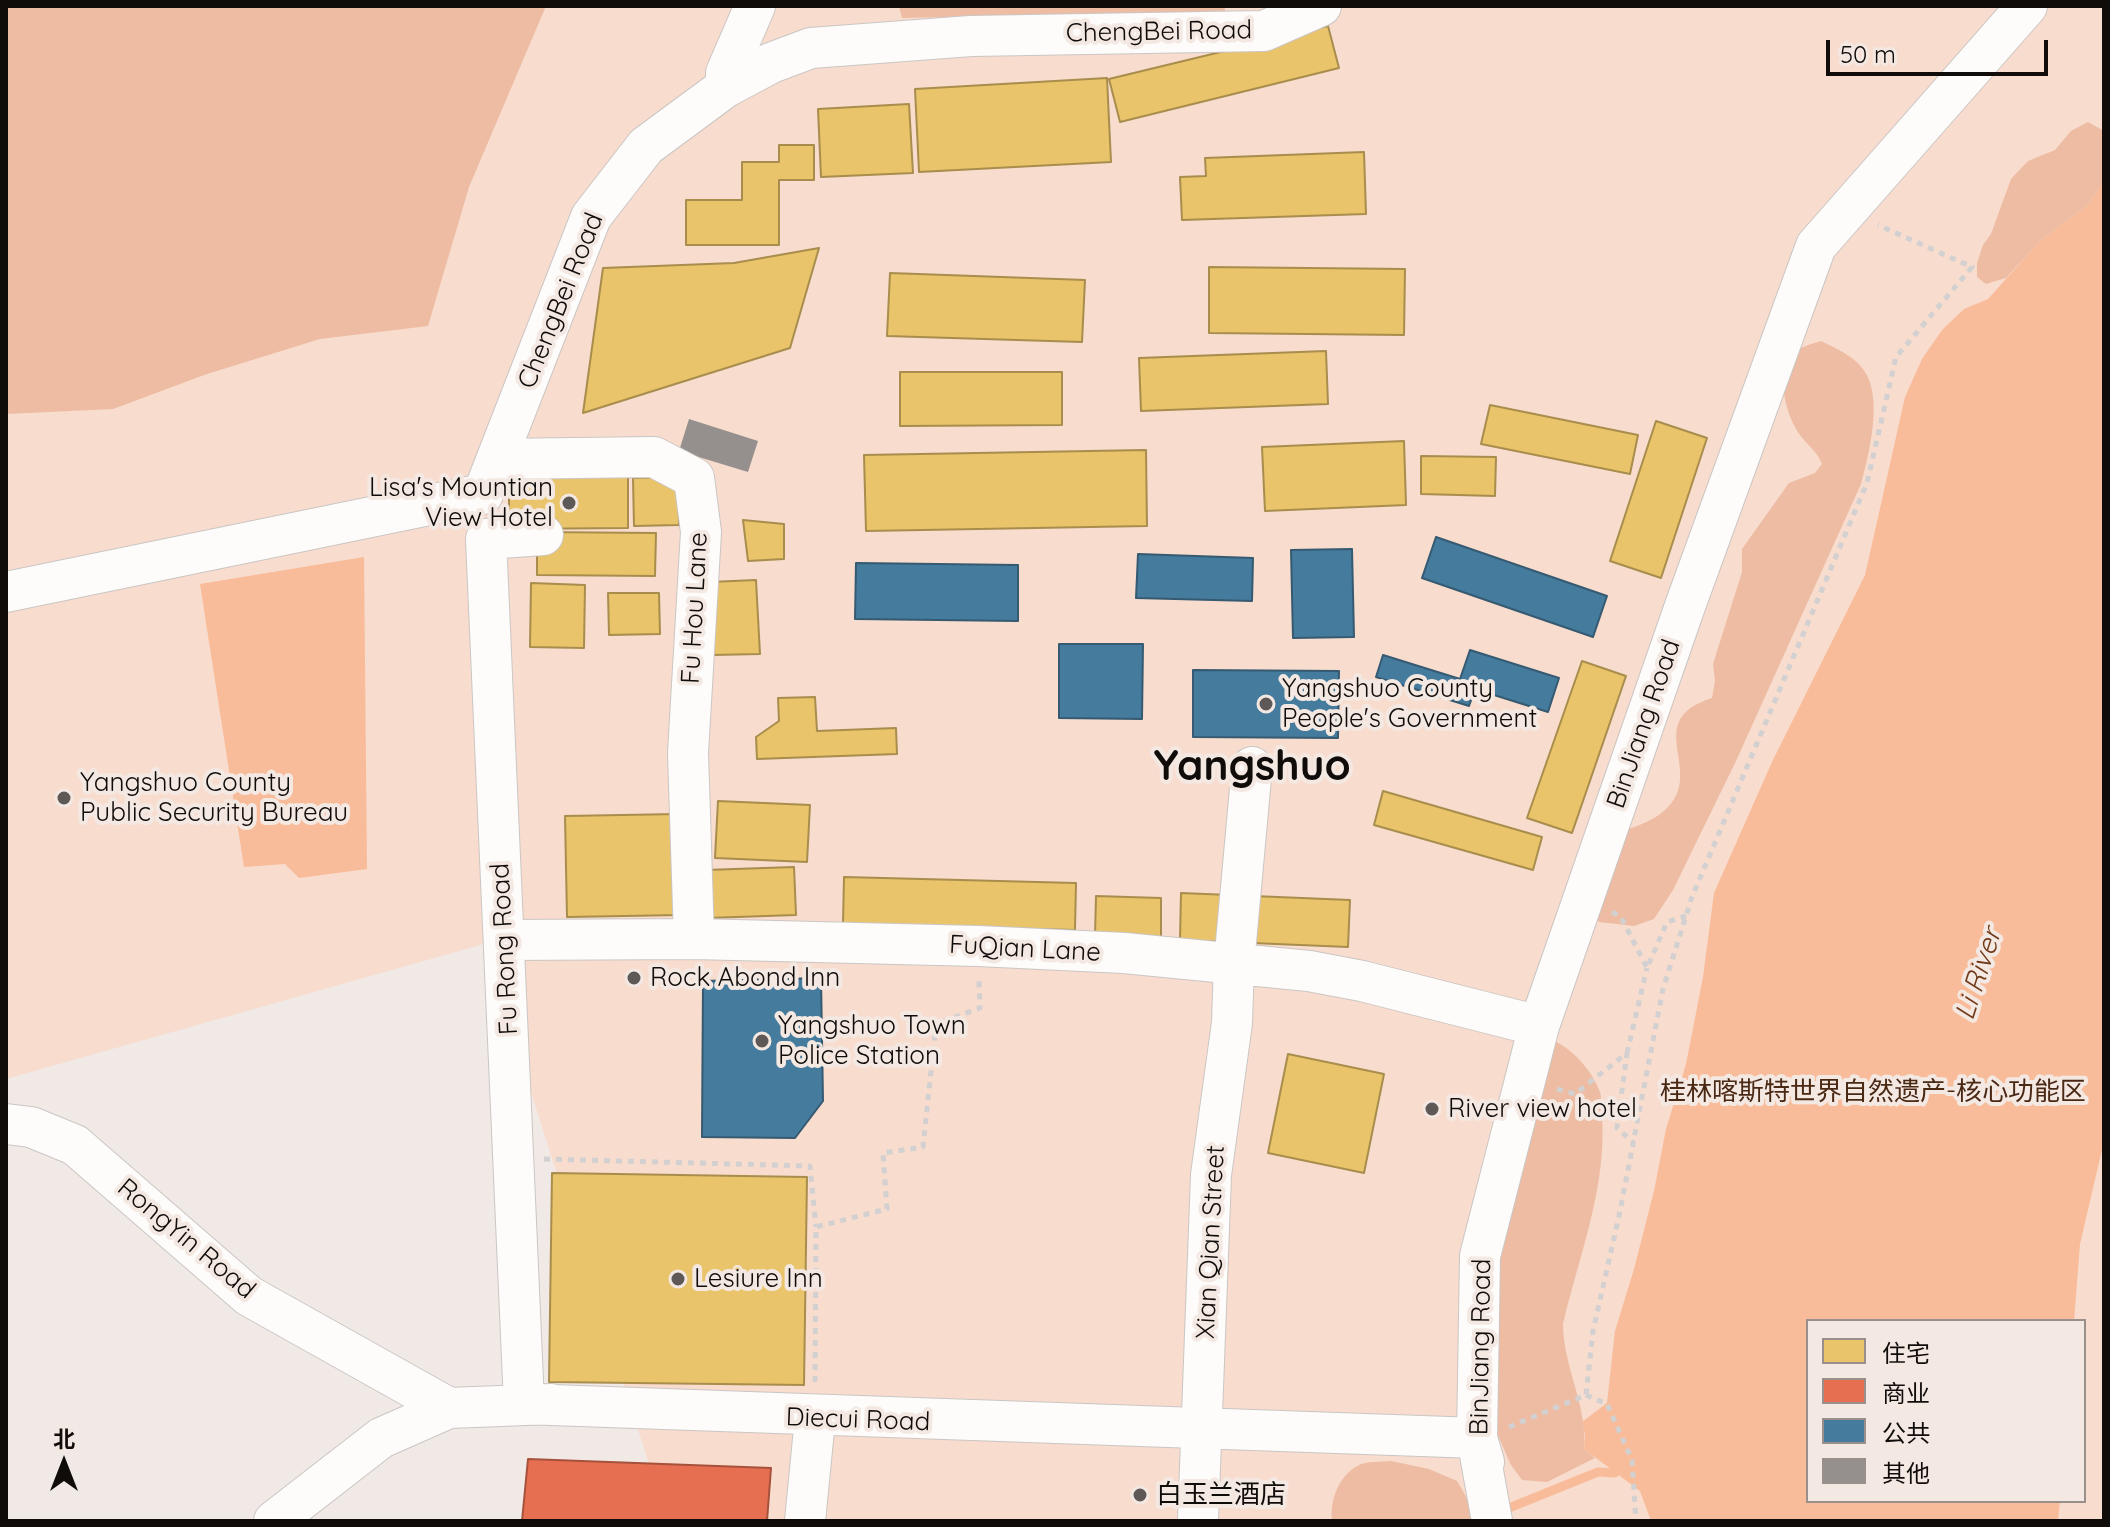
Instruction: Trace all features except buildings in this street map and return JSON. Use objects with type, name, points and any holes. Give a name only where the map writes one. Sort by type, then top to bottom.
[{"type":"street","points":[[726,87],[726,73],[755,6]]},
{"type":"street","name":"ChengBei Road","points":[[491,476],[591,217],[646,146],[726,87],[771,63],[811,48],[971,36],[1264,31],[1321,6]]},
{"type":"street","name":"BinJiang Road","points":[[1506,1521],[1491,1503],[1477,1438],[1480,1256],[1539,1026],[1685,606],[1816,246],[2027,6]]},
{"type":"street","name":"Fu Hou Lane","points":[[491,476],[654,457],[694,478],[701,532],[688,753],[694,939]]},
{"type":"street","points":[[6,592],[491,476]]},
{"type":"street","name":"Fu Rong Road","points":[[491,476],[486,539],[524,1404]]},
{"type":"street","points":[[543,535],[486,539],[524,1404],[1477,1438]]},
{"type":"street","name":"Xian Qian Street","points":[[1198,1521],[1211,1175],[1232,1023],[1234,964],[1252,767]]},
{"type":"street","name":"FuQian Lane","points":[[505,940],[694,939],[1124,953],[1309,971],[1362,981],[1539,1026]]},
{"type":"street","name":"RongYin Road","points":[[6,1124],[31,1127],[75,1145],[249,1296],[449,1408]]},
{"type":"street","name":"Diecui Road","points":[[274,1521],[381,1438],[449,1408],[524,1404],[815,1419],[1477,1438]]},
{"type":"street","points":[[805,1521],[815,1419]]},
{"type":"path","points":[[1586,1395],[1593,1331],[1663,989],[1692,897],[1867,483],[1896,357],[1972,267],[1847,211]]},
{"type":"path","points":[[1584,896],[1621,917],[1647,968]]},
{"type":"path","points":[[1633,1143],[1617,1128],[1627,1053],[1647,968],[1667,922],[1687,916]]},
{"type":"path","points":[[816,1227],[887,1209],[883,1153],[923,1147],[936,1024],[980,1008],[978,946]]},
{"type":"path","points":[[1524,1079],[1575,1094],[1627,1053]]},
{"type":"path","points":[[514,1158],[810,1166],[816,1227],[815,1419]]},
{"type":"path","points":[[1546,1414],[1586,1395],[1607,1404],[1632,1460],[1636,1521]]},
{"type":"green space","points":[[6,6],[2104,6],[2104,1521],[667,1521],[484,944],[6,1079]]},
{"type":"shaded area","points":[[6,6],[546,6],[469,187],[428,326],[320,339],[207,374],[113,409],[6,414]]},
{"type":"shaded area","points":[[899,6],[1224,6],[1226,14],[1184,19],[1076,14],[902,18]]},
{"type":"shaded area","points":[[2088,122],[2104,131],[2104,181],[2088,205],[2040,241],[2006,278],[1986,284],[1977,277],[1977,263],[2011,179],[2028,161],[2055,150],[2071,131]]},
{"type":"shaded area","points":[[1821,341],[1844,353],[1863,369],[1873,394],[1873,425],[1861,484],[1736,761],[1673,890],[1654,919],[1634,926],[1599,922],[1592,912],[1620,832],[1655,817],[1665,810],[1676,795],[1680,764],[1676,734],[1680,720],[1691,708],[1712,698],[1715,681],[1713,664],[1742,572],[1742,549],[1789,483],[1815,473],[1822,464],[1795,428],[1783,386],[1785,366],[1792,354]]},
{"type":"shaded area","points":[[1550,1039],[1573,1053],[1600,1092],[1602,1143],[1596,1195],[1563,1324],[1582,1418],[1584,1449],[1595,1458],[1547,1482],[1522,1480],[1511,1465],[1490,1417],[1492,1256]]},
{"type":"shaded area","points":[[1391,1461],[1429,1469],[1457,1481],[1480,1521],[1332,1521],[1334,1497],[1346,1475],[1362,1464]]},
{"type":"water","name":"桂林喀斯特世界自然遗产-核心功能区","points":[[2104,181],[2104,1141],[2080,1244],[2074,1319],[1806,1319],[1806,1503],[2060,1503],[2058,1521],[1651,1521],[1640,1491],[1584,1449],[1582,1422],[1607,1403],[1615,1331],[1654,1191],[1666,1129],[1686,1064],[1703,977],[1714,893],[1772,762],[1865,575],[1905,397],[1922,359],[1942,330],[1964,309],[1988,299],[2040,241],[2088,205]]},
{"type":"water","points":[[364,557],[367,869],[299,878],[285,864],[244,867],[200,584]]},
{"type":"waterway","points":[[1499,1512],[1598,1472],[1615,1473]]},
{"type":"place","name":"Lisa's Mountian View Hotel","points":[[569,503]]},
{"type":"place","name":"Yangshuo County People's Government","points":[[1266,704]]},
{"type":"place","name":"Yangshuo County Public Security Bureau","points":[[64,798]]},
{"type":"place","name":"Rock Abond Inn","points":[[634,978]]},
{"type":"place","name":"Yangshuo Town Police Station","points":[[762,1041]]},
{"type":"place","name":"River view hotel","points":[[1432,1109]]},
{"type":"place","name":"Lesiure Inn","points":[[678,1279]]},
{"type":"place","name":"白玉兰酒店","points":[[1140,1495]]},
{"type":"district","name":"Yangshuo","points":[[1252,767]]},
{"type":"water label","name":"Li River","points":[[1979,974]]}]
